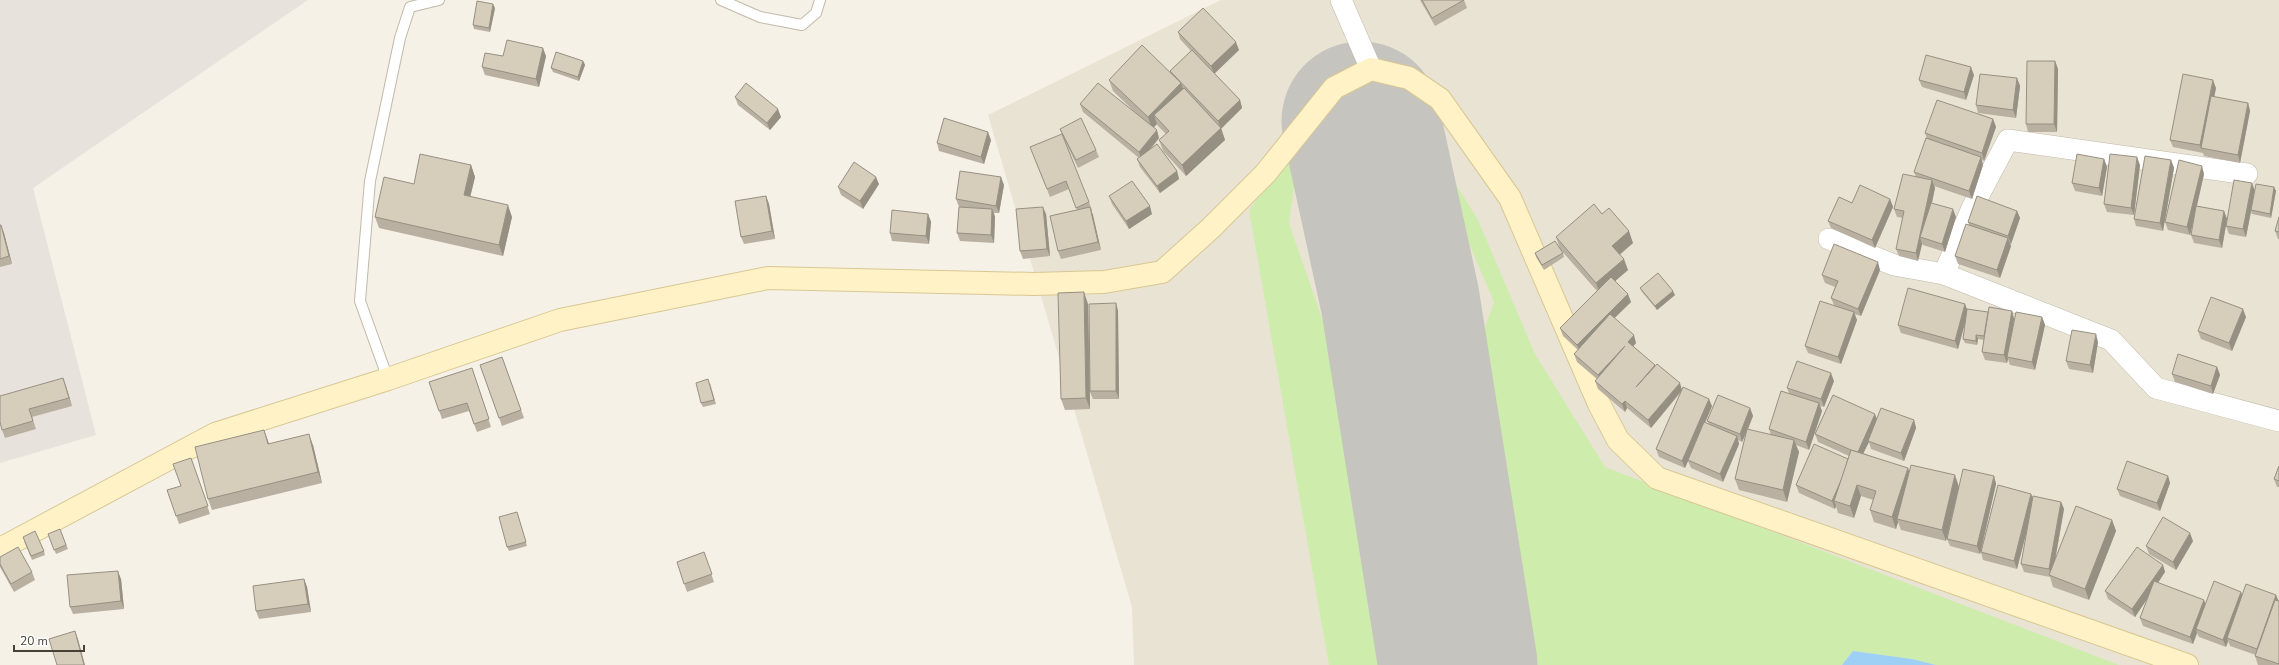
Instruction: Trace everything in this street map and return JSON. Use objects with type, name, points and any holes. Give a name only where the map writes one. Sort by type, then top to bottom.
[{"type":"main road","points":[[0,549],[215,434],[388,379],[560,320],[768,278],[1034,284],[1104,282],[1162,272],[1211,228],[1265,174],[1334,88],[1371,69],[1410,78],[1440,99],[1510,198],[1599,404],[1618,440],[1657,478],[2187,665]]},
{"type":"street","points":[[1341,0],[1371,69]]},
{"type":"street","points":[[1944,274],[1972,208],[2008,140],[2247,174]]},
{"type":"street","points":[[1828,239],[1894,265],[1944,274],[2111,340],[2156,388],[2279,421]]},
{"type":"lane","points":[[388,379],[360,301],[370,181],[400,38],[410,7],[439,0]]},
{"type":"lane","points":[[721,0],[760,17],[802,25],[816,13],[820,0]]},
{"type":"shaded area","points":[[0,0],[308,0],[33,188],[96,435],[0,463]]},
{"type":"shaded area","points":[[1221,0],[2279,0],[2279,665],[1134,665],[1132,607],[988,115]]},
{"type":"green space","points":[[1365,104],[1407,122],[1440,159],[1478,220],[1535,354],[1605,467],[2119,665],[1936,665],[1912,659],[1853,651],[1842,665],[1501,665],[1456,407],[1494,302],[1439,173],[1385,117],[1344,111],[1320,138],[1295,178],[1289,223],[1357,420],[1368,436],[1409,665],[1329,665],[1249,210],[1331,106]]},
{"type":"water","points":[[1853,651],[1912,659],[1936,665],[1842,665]]},
{"type":"building","points":[[1422,0],[1464,0],[1432,18]]},
{"type":"building","points":[[477,1],[493,4],[489,28],[473,25]]},
{"type":"building","points":[[1203,8],[1236,42],[1211,66],[1178,32]]},
{"type":"building","points":[[507,40],[543,48],[536,79],[482,67],[485,53],[503,56]]},
{"type":"building","points":[[1142,45],[1181,83],[1148,117],[1109,80]]},
{"type":"building","points":[[1192,50],[1240,100],[1218,121],[1170,71]]},
{"type":"building","points":[[556,52],[583,61],[578,77],[551,68]]},
{"type":"building","points":[[1926,55],[1971,67],[1964,92],[1919,80]]},
{"type":"building","points":[[2027,61],[2055,61],[2054,124],[2026,124]]},
{"type":"building","points":[[1980,74],[2017,78],[2013,110],[1976,105]]},
{"type":"building","points":[[2183,74],[2213,80],[2200,145],[2170,140]]},
{"type":"building","points":[[746,83],[778,109],[767,123],[735,97]]},
{"type":"building","points":[[1098,83],[1157,130],[1139,152],[1080,104]]},
{"type":"building","points":[[1184,88],[1221,128],[1182,165],[1159,140],[1169,131],[1154,115]]},
{"type":"building","points":[[2211,96],[2248,103],[2238,155],[2201,148]]},
{"type":"building","points":[[1937,100],[1993,119],[1982,153],[1925,133]]},
{"type":"building","points":[[944,118],[988,132],[981,157],[937,143]]},
{"type":"building","points":[[1081,118],[1096,150],[1076,160],[1060,129]]},
{"type":"building","points":[[1062,134],[1089,202],[1076,208],[1066,181],[1047,189],[1030,147]]},
{"type":"building","points":[[1926,138],[1981,157],[1969,191],[1914,172]]},
{"type":"building","points":[[1157,144],[1177,171],[1157,186],[1137,159]]},
{"type":"building","points":[[420,154],[471,165],[464,195],[508,205],[499,245],[375,217],[384,177],[414,184]]},
{"type":"building","points":[[2077,154],[2104,159],[2099,188],[2072,183]]},
{"type":"building","points":[[2110,154],[2137,157],[2131,208],[2104,204]]},
{"type":"building","points":[[2145,156],[2171,160],[2160,223],[2134,219]]},
{"type":"building","points":[[2179,160],[2202,166],[2187,227],[2165,222]]},
{"type":"building","points":[[854,162],[876,177],[860,201],[838,187]]},
{"type":"building","points":[[960,171],[1001,177],[996,206],[956,199]]},
{"type":"building","points":[[1903,174],[1932,180],[1916,253],[1896,249],[1904,211],[1894,209]]},
{"type":"building","points":[[2234,180],[2252,183],[2243,229],[2226,226]]},
{"type":"building","points":[[1132,181],[1150,206],[1126,221],[1109,196]]},
{"type":"building","points":[[2256,184],[2274,187],[2270,214],[2251,210]]},
{"type":"building","points":[[1860,185],[1890,199],[1872,240],[1828,221],[1839,197],[1852,203]]},
{"type":"building","points":[[766,196],[772,231],[741,237],[735,201]]},
{"type":"building","points":[[1977,196],[2017,211],[2008,236],[1968,222]]},
{"type":"building","points":[[1931,203],[1953,209],[1942,244],[1920,237]]},
{"type":"building","points":[[1594,204],[1602,214],[1609,208],[1629,231],[1612,246],[1624,259],[1596,283],[1556,237]]},
{"type":"building","points":[[2196,206],[2224,211],[2219,240],[2191,235]]},
{"type":"building","points":[[959,207],[992,209],[991,235],[957,233]]},
{"type":"building","points":[[1043,207],[1047,249],[1020,251],[1016,209]]},
{"type":"building","points":[[1090,207],[1098,242],[1058,251],[1050,216]]},
{"type":"building","points":[[892,210],[928,214],[926,236],[890,233]]},
{"type":"building","points":[[2279,217],[2279,232],[2275,231]]},
{"type":"building","points":[[1966,224],[2008,238],[1997,270],[1955,256]]},
{"type":"building","points":[[0,225],[9,256],[0,259]]},
{"type":"building","points":[[1555,241],[1563,253],[1542,265],[1535,253]]},
{"type":"building","points":[[1834,244],[1878,262],[1858,309],[1831,298],[1838,281],[1822,275]]},
{"type":"building","points":[[1658,273],[1673,291],[1655,306],[1640,288]]},
{"type":"building","points":[[1611,277],[1628,294],[1577,345],[1560,328]]},
{"type":"building","points":[[1908,288],[1965,304],[1955,341],[1898,325]]},
{"type":"building","points":[[1084,292],[1086,398],[1061,399],[1058,293]]},
{"type":"building","points":[[2211,297],[2243,309],[2229,343],[2198,331]]},
{"type":"building","points":[[1820,301],[1854,312],[1838,357],[1805,346]]},
{"type":"building","points":[[1116,303],[1116,391],[1090,391],[1089,304]]},
{"type":"building","points":[[1989,307],[2012,311],[2004,355],[1982,352]]},
{"type":"building","points":[[1967,309],[1988,312],[1984,336],[1976,335],[1976,341],[1963,339]]},
{"type":"building","points":[[2016,312],[2042,317],[2032,362],[2007,357]]},
{"type":"building","points":[[1610,314],[1634,335],[1628,342],[1655,365],[1636,387],[1657,364],[1680,383],[1648,420],[1625,401],[1622,404],[1595,381],[1625,346],[1598,375],[1574,354]]},
{"type":"building","points":[[2072,330],[2096,334],[2090,365],[2066,361]]},
{"type":"building","points":[[2178,354],[2217,367],[2211,386],[2172,374]]},
{"type":"building","points":[[502,357],[521,410],[499,418],[480,365]]},
{"type":"building","points":[[1797,361],[1831,373],[1821,399],[1787,388]]},
{"type":"building","points":[[472,368],[489,419],[474,424],[467,403],[439,411],[429,382]]},
{"type":"building","points":[[63,378],[69,398],[29,409],[33,421],[2,430],[0,422],[0,396]]},
{"type":"building","points":[[708,379],[714,400],[701,403],[696,383]]},
{"type":"building","points":[[1683,387],[1709,399],[1682,461],[1656,449]]},
{"type":"building","points":[[1781,391],[1819,403],[1806,442],[1769,429]]},
{"type":"building","points":[[1718,395],[1750,408],[1740,434],[1707,421]]},
{"type":"building","points":[[1833,395],[1875,414],[1858,452],[1815,434]]},
{"type":"building","points":[[1881,408],[1914,420],[1901,453],[1868,441]]},
{"type":"building","points":[[1704,422],[1737,436],[1720,474],[1688,460]]},
{"type":"building","points":[[1747,429],[1794,440],[1783,490],[1735,479]]},
{"type":"building","points":[[264,430],[268,444],[309,434],[318,472],[208,499],[195,447]]},
{"type":"building","points":[[1814,444],[1848,459],[1843,476],[1832,501],[1796,485]]},
{"type":"building","points":[[1851,450],[1908,468],[1892,517],[1870,510],[1876,491],[1857,485],[1850,506],[1834,501]]},
{"type":"building","points":[[191,458],[208,506],[176,516],[167,490],[181,486],[173,464]]},
{"type":"building","points":[[2127,461],[2168,476],[2157,503],[2117,489]]},
{"type":"building","points":[[1911,465],[1955,475],[1942,530],[1897,519]]},
{"type":"building","points":[[2279,466],[2279,481],[2274,479]]},
{"type":"building","points":[[1963,469],[1994,476],[1977,546],[1947,539]]},
{"type":"building","points":[[1998,485],[2031,494],[2014,561],[1981,552]]},
{"type":"building","points":[[2033,496],[2061,502],[2049,569],[2021,564]]},
{"type":"building","points":[[2076,506],[2112,520],[2085,589],[2049,575]]},
{"type":"building","points":[[517,512],[526,542],[507,547],[499,517]]},
{"type":"building","points":[[2163,517],[2190,533],[2173,562],[2146,546]]},
{"type":"building","points":[[60,529],[66,545],[54,550],[48,534]]},
{"type":"building","points":[[35,531],[44,551],[31,556],[23,537]]},
{"type":"building","points":[[18,547],[32,572],[11,584],[0,564],[0,557]]},
{"type":"building","points":[[2137,547],[2163,565],[2132,609],[2105,591]]},
{"type":"building","points":[[704,552],[712,574],[684,584],[677,562]]},
{"type":"building","points":[[118,571],[121,601],[70,607],[67,575]]},
{"type":"building","points":[[304,579],[308,604],[256,611],[253,586]]},
{"type":"building","points":[[2154,581],[2204,600],[2190,637],[2140,618]]},
{"type":"building","points":[[2214,581],[2241,592],[2223,640],[2196,629]]},
{"type":"building","points":[[2246,584],[2276,595],[2257,649],[2227,638]]},
{"type":"building","points":[[2275,600],[2279,601],[2279,664],[2255,656]]},
{"type":"building","points":[[75,631],[84,665],[57,665],[49,639]]},
{"type":"runway","points":[[1361,121],[1400,300],[1458,665]]}]
